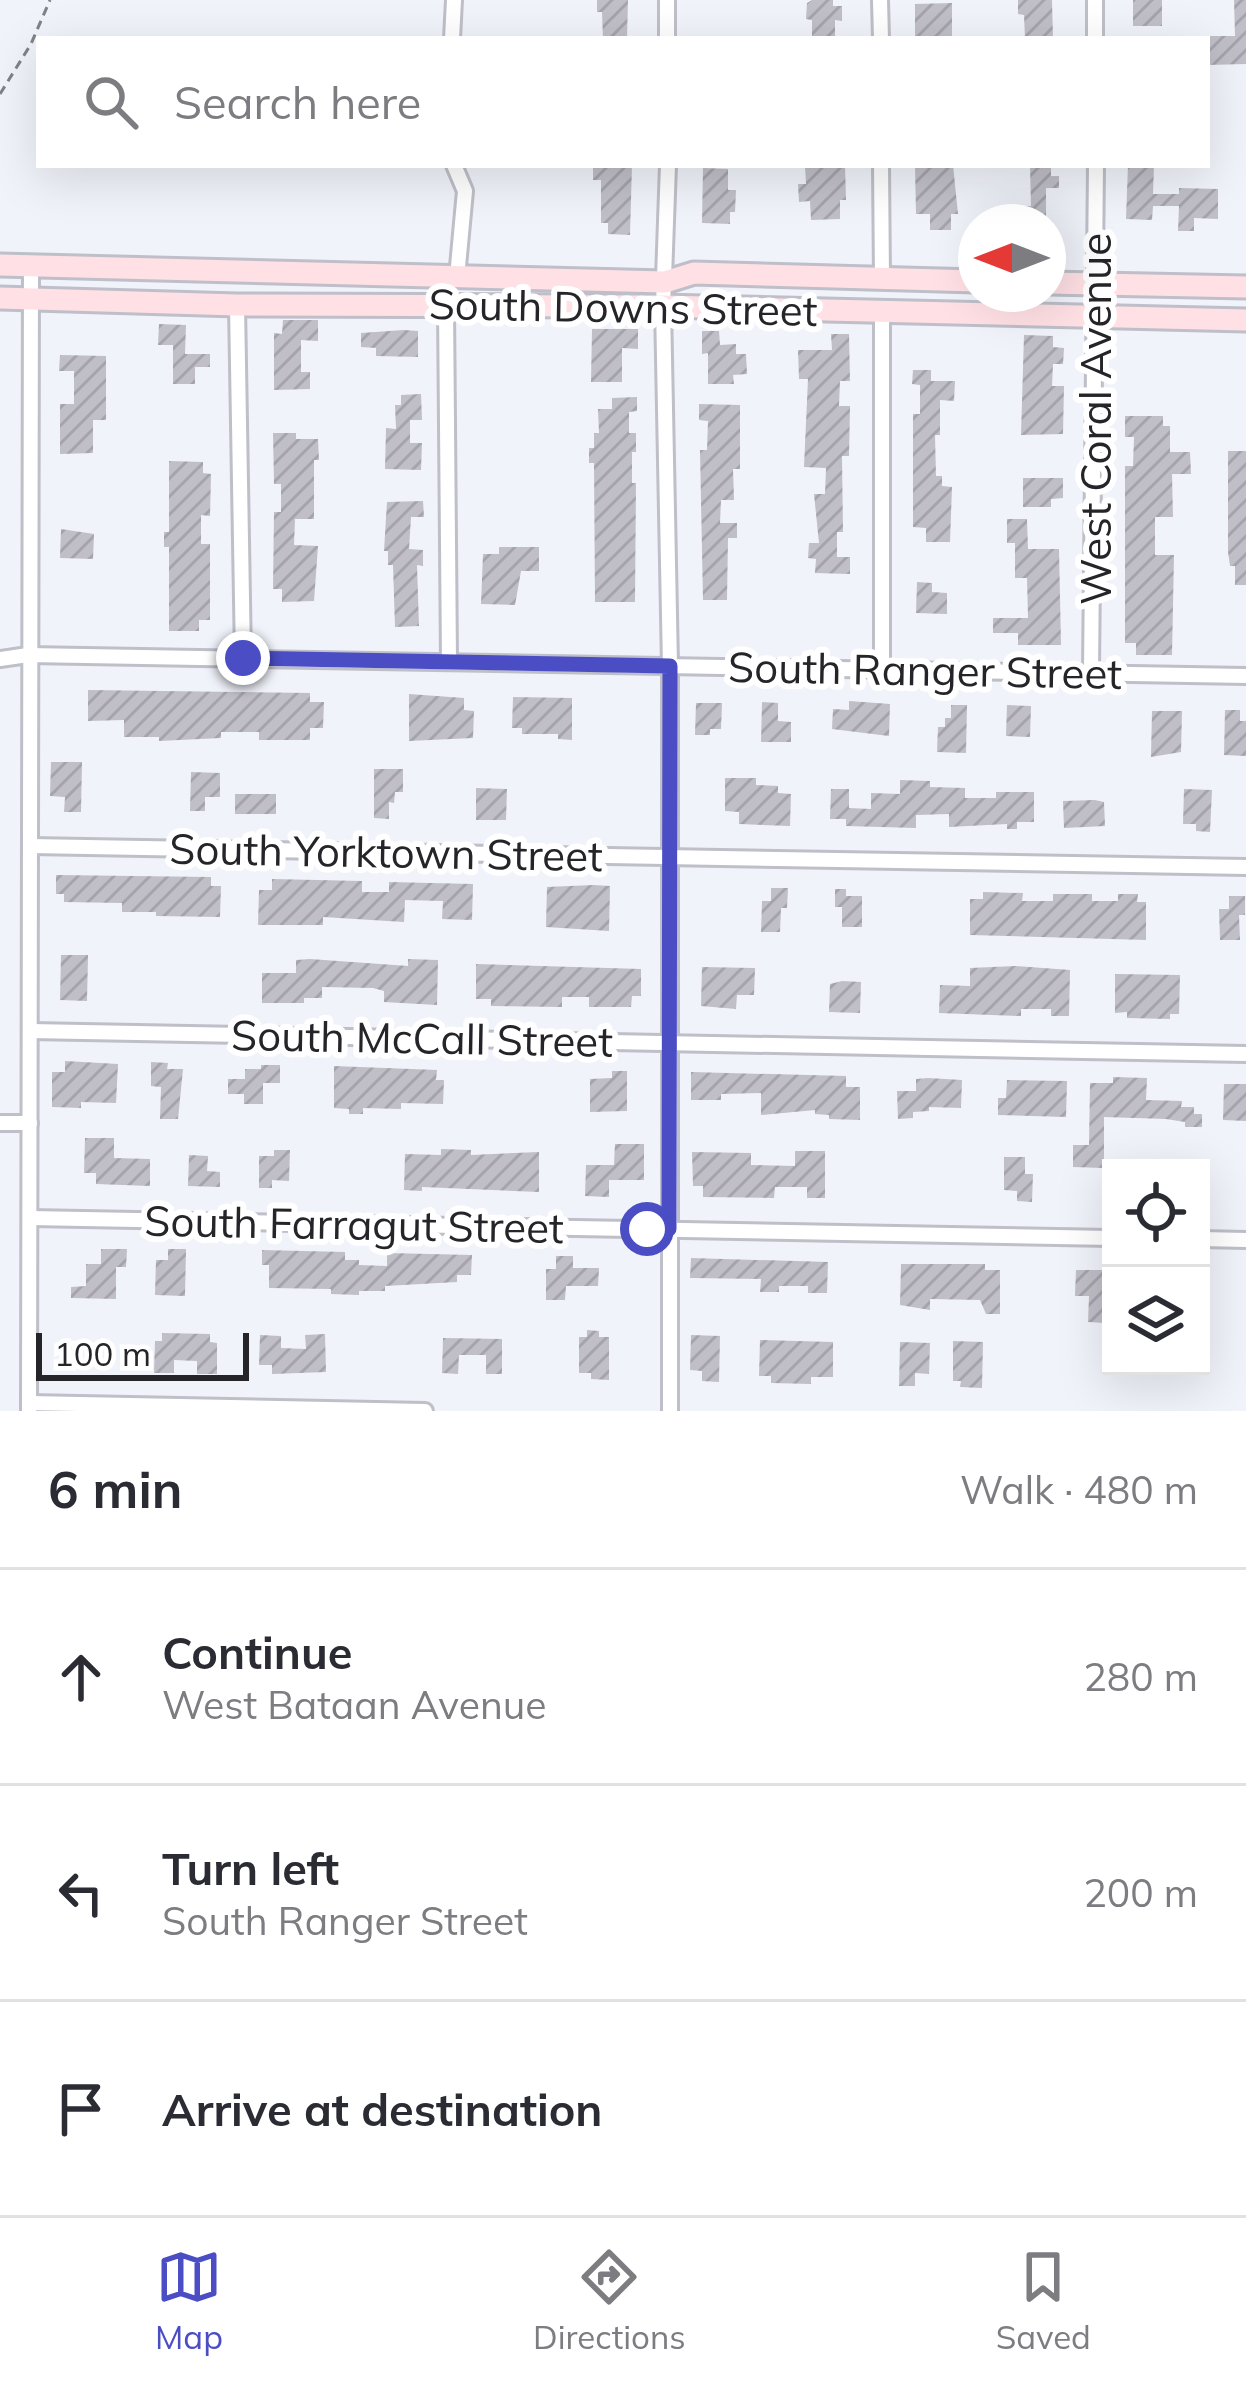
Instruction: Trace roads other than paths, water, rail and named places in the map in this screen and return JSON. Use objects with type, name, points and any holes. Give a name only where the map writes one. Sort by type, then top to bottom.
[{"type":"main road","name":"South Downs Street","points":[[0,265],[457,277],[882,310],[1246,320]]},
{"type":"main road","name":"South Downs Street","points":[[0,298],[446,305],[664,294],[694,274],[958,281]]},
{"type":"main road","points":[[1066,283],[1246,287]]},
{"type":"street","points":[[452,36],[454,0]]},
{"type":"street","points":[[667,0],[668,36]]},
{"type":"street","points":[[880,0],[880,36]]},
{"type":"street","points":[[1095,0],[1095,36]]},
{"type":"street","points":[[455,168],[465,191],[457,277]]},
{"type":"street","points":[[668,168],[664,294],[670,666],[670,1411]]},
{"type":"street","points":[[881,168],[882,279]]},
{"type":"street","name":"West Coral Avenue","points":[[1091,672],[1096,168]]},
{"type":"street","points":[[31,265],[29,1407],[425,1411]]},
{"type":"street","points":[[237,305],[243,658]]},
{"type":"street","points":[[446,305],[449,661]]},
{"type":"street","points":[[882,310],[882,668]]},
{"type":"street","name":"South Ranger Street","points":[[0,659],[243,658],[1246,676]]},
{"type":"street","name":"South Yorktown Street","points":[[30,846],[1246,867]]},
{"type":"street","name":"South McCall Street","points":[[30,1031],[1246,1054]]},
{"type":"street","points":[[0,1123],[30,1123]]},
{"type":"street","name":"South Farragut Street","points":[[30,1218],[1102,1238]]},
{"type":"street","points":[[1210,1239],[1246,1240]]}]
